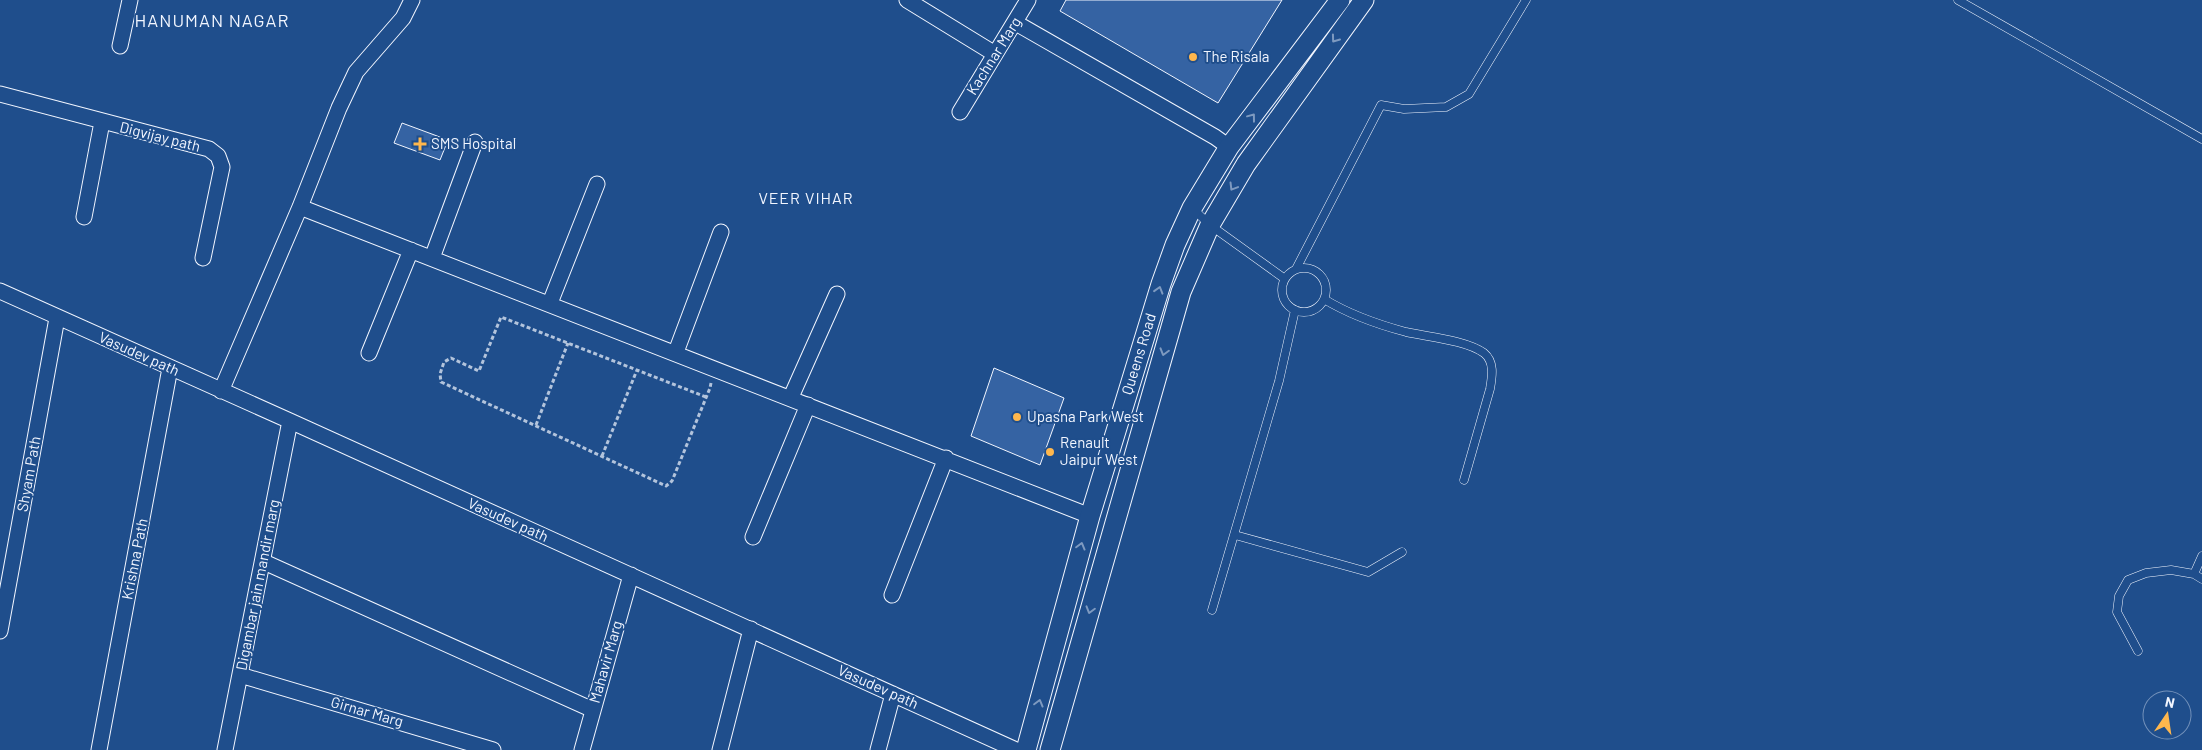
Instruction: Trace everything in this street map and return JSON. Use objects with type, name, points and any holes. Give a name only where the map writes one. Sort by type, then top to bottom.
[{"type":"street","points":[[120,46],[130,0]]},
{"type":"street","points":[[221,391],[300,207],[338,108],[356,72],[402,18],[412,0]]},
{"type":"street","points":[[908,0],[995,54]]},
{"type":"street","name":"Kachnar Marg","points":[[960,112],[1016,23],[1028,0]]},
{"type":"street","name":"Queens Road","points":[[1026,750],[1090,516],[1161,284],[1192,208],[1229,147],[1340,0]]},
{"type":"street","name":"Queens Road","points":[[1050,750],[1181,292],[1210,225],[1246,164],[1364,0]]},
{"type":"street","points":[[1016,23],[1215,137],[1229,147]]},
{"type":"street","name":"Digvijay path","points":[[0,94],[209,149],[218,156],[222,167],[203,258]]},
{"type":"street","points":[[84,217],[102,122]]},
{"type":"street","points":[[432,258],[475,142]]},
{"type":"street","points":[[550,303],[597,184]]},
{"type":"street","points":[[300,207],[676,352],[1090,516]]},
{"type":"street","points":[[676,352],[721,232]]},
{"type":"street","points":[[369,353],[411,250]]},
{"type":"street","name":"Vasudev path","points":[[0,292],[290,421],[1016,750]]},
{"type":"street","points":[[791,398],[836,294]]},
{"type":"street","name":"Shyam Path","points":[[0,631],[57,318]]},
{"type":"street","name":"Krishna Path","points":[[100,750],[170,368]]},
{"type":"street","points":[[753,537],[808,405]]},
{"type":"street","name":"Digambar jain mandir marg","points":[[225,750],[264,562],[290,421]]},
{"type":"street","points":[[892,595],[946,458]]},
{"type":"street","points":[[264,562],[593,710]]},
{"type":"street","name":"Mahavir Marg","points":[[582,750],[631,575]]},
{"type":"street","points":[[720,750],[751,629]]},
{"type":"street","name":"Girnar Marg","points":[[240,675],[493,750]]},
{"type":"street","points":[[878,750],[892,694]]},
{"type":"lane","points":[[1296,269],[1310,269],[1322,278],[1326,292],[1324,299],[1315,309],[1302,312],[1295,310],[1284,301],[1282,293],[1284,279],[1296,269],[1381,105],[1404,109],[1446,107],[1469,94],[1526,0]]},
{"type":"lane","points":[[1958,0],[2202,139]]},
{"type":"lane","points":[[1192,208],[1210,225],[1284,279]]},
{"type":"lane","points":[[1324,299],[1350,314],[1405,332],[1468,346],[1484,353],[1491,361],[1490,389],[1464,480]]},
{"type":"lane","points":[[1212,610],[1279,381],[1295,310]]},
{"type":"lane","points":[[1235,536],[1368,572],[1402,552]]},
{"type":"lane","points":[[2194,574],[2202,556]]},
{"type":"lane","points":[[2138,651],[2117,612],[2119,596],[2128,580],[2146,572],[2171,570],[2194,574],[2202,579]]},
{"type":"path","points":[[706,397],[501,317],[479,371],[451,358],[444,362],[440,374],[441,382],[666,486],[672,481],[706,397],[715,368]]},
{"type":"path","points":[[536,425],[568,343]]},
{"type":"path","points":[[602,456],[637,370]]},
{"type":"building","name":"The Risala","points":[[1066,0],[1282,0],[1218,103],[1060,11]]},
{"type":"building","points":[[402,123],[448,140],[440,160],[394,143]]},
{"type":"building","name":"Upasna Park West","points":[[994,368],[1064,398],[1040,465],[971,436]]},
{"type":"place","name":"The Risala","points":[[1193,57]]},
{"type":"place","name":"SMS Hospital","points":[[420,144]]},
{"type":"place","name":"Upasna Park West","points":[[1017,417]]},
{"type":"place","name":"Renault Jaipur West","points":[[1050,452]]},
{"type":"district","name":"HANUMAN NAGAR","points":[[212,21]]},
{"type":"district","name":"VEER VIHAR","points":[[806,198]]}]
